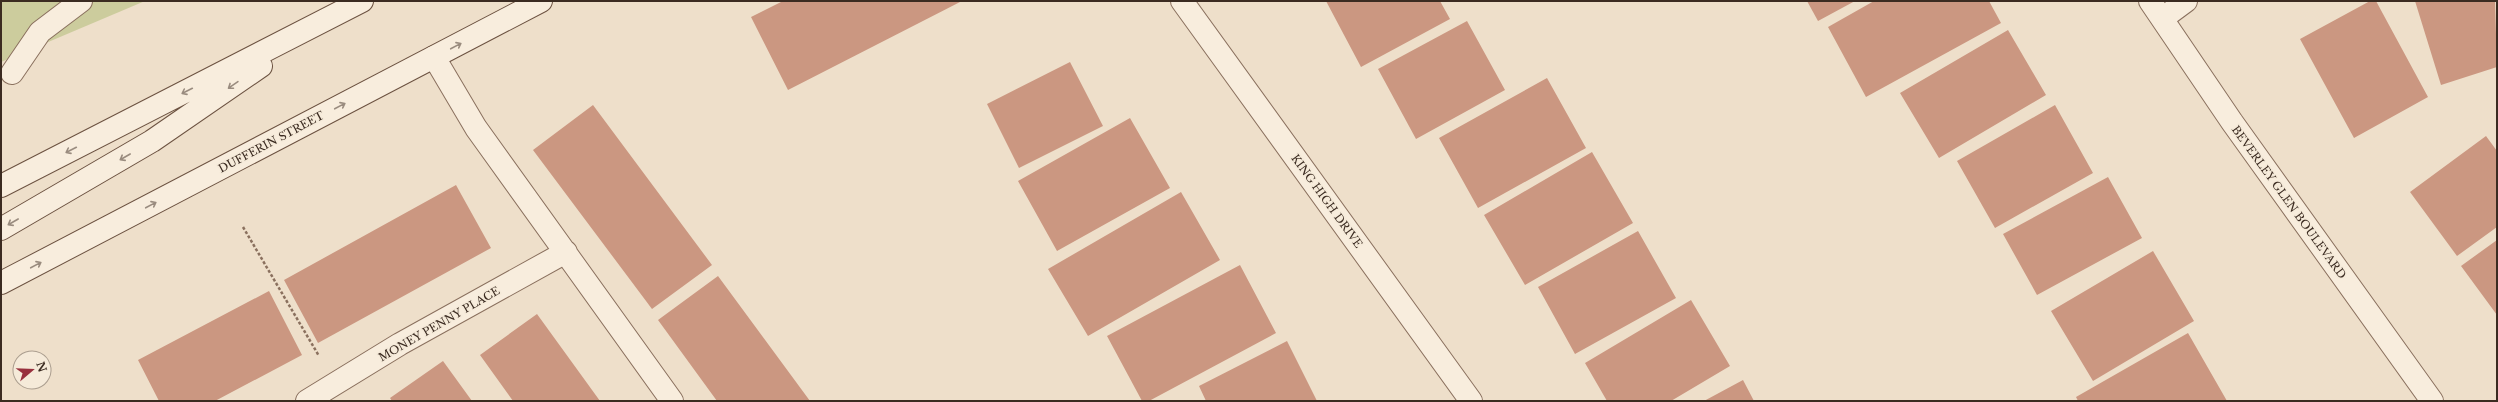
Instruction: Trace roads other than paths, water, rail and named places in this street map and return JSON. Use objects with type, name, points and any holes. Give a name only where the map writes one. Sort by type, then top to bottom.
[{"type":"street","points":[[12,73],[40,32],[81,1]]},
{"type":"street","points":[[1,186],[362,1]]},
{"type":"street","name":"DUFFERIN STREET","points":[[1,283],[541,1]]},
{"type":"street","name":"KING HIGH DRIVE","points":[[1182,1],[1471,401]]},
{"type":"street","points":[[2156,9],[2186,1]]},
{"type":"street","name":"BEVERLEY GLEN BOULEVARD","points":[[2156,9],[2232,122],[2432,401]]},
{"type":"street","points":[[1,229],[152,141],[335,15]]},
{"type":"street","points":[[434,57],[472,121],[672,401]]},
{"type":"street","name":"MONEY PENNY PLACE","points":[[313,400],[400,344],[566,252]]}]
